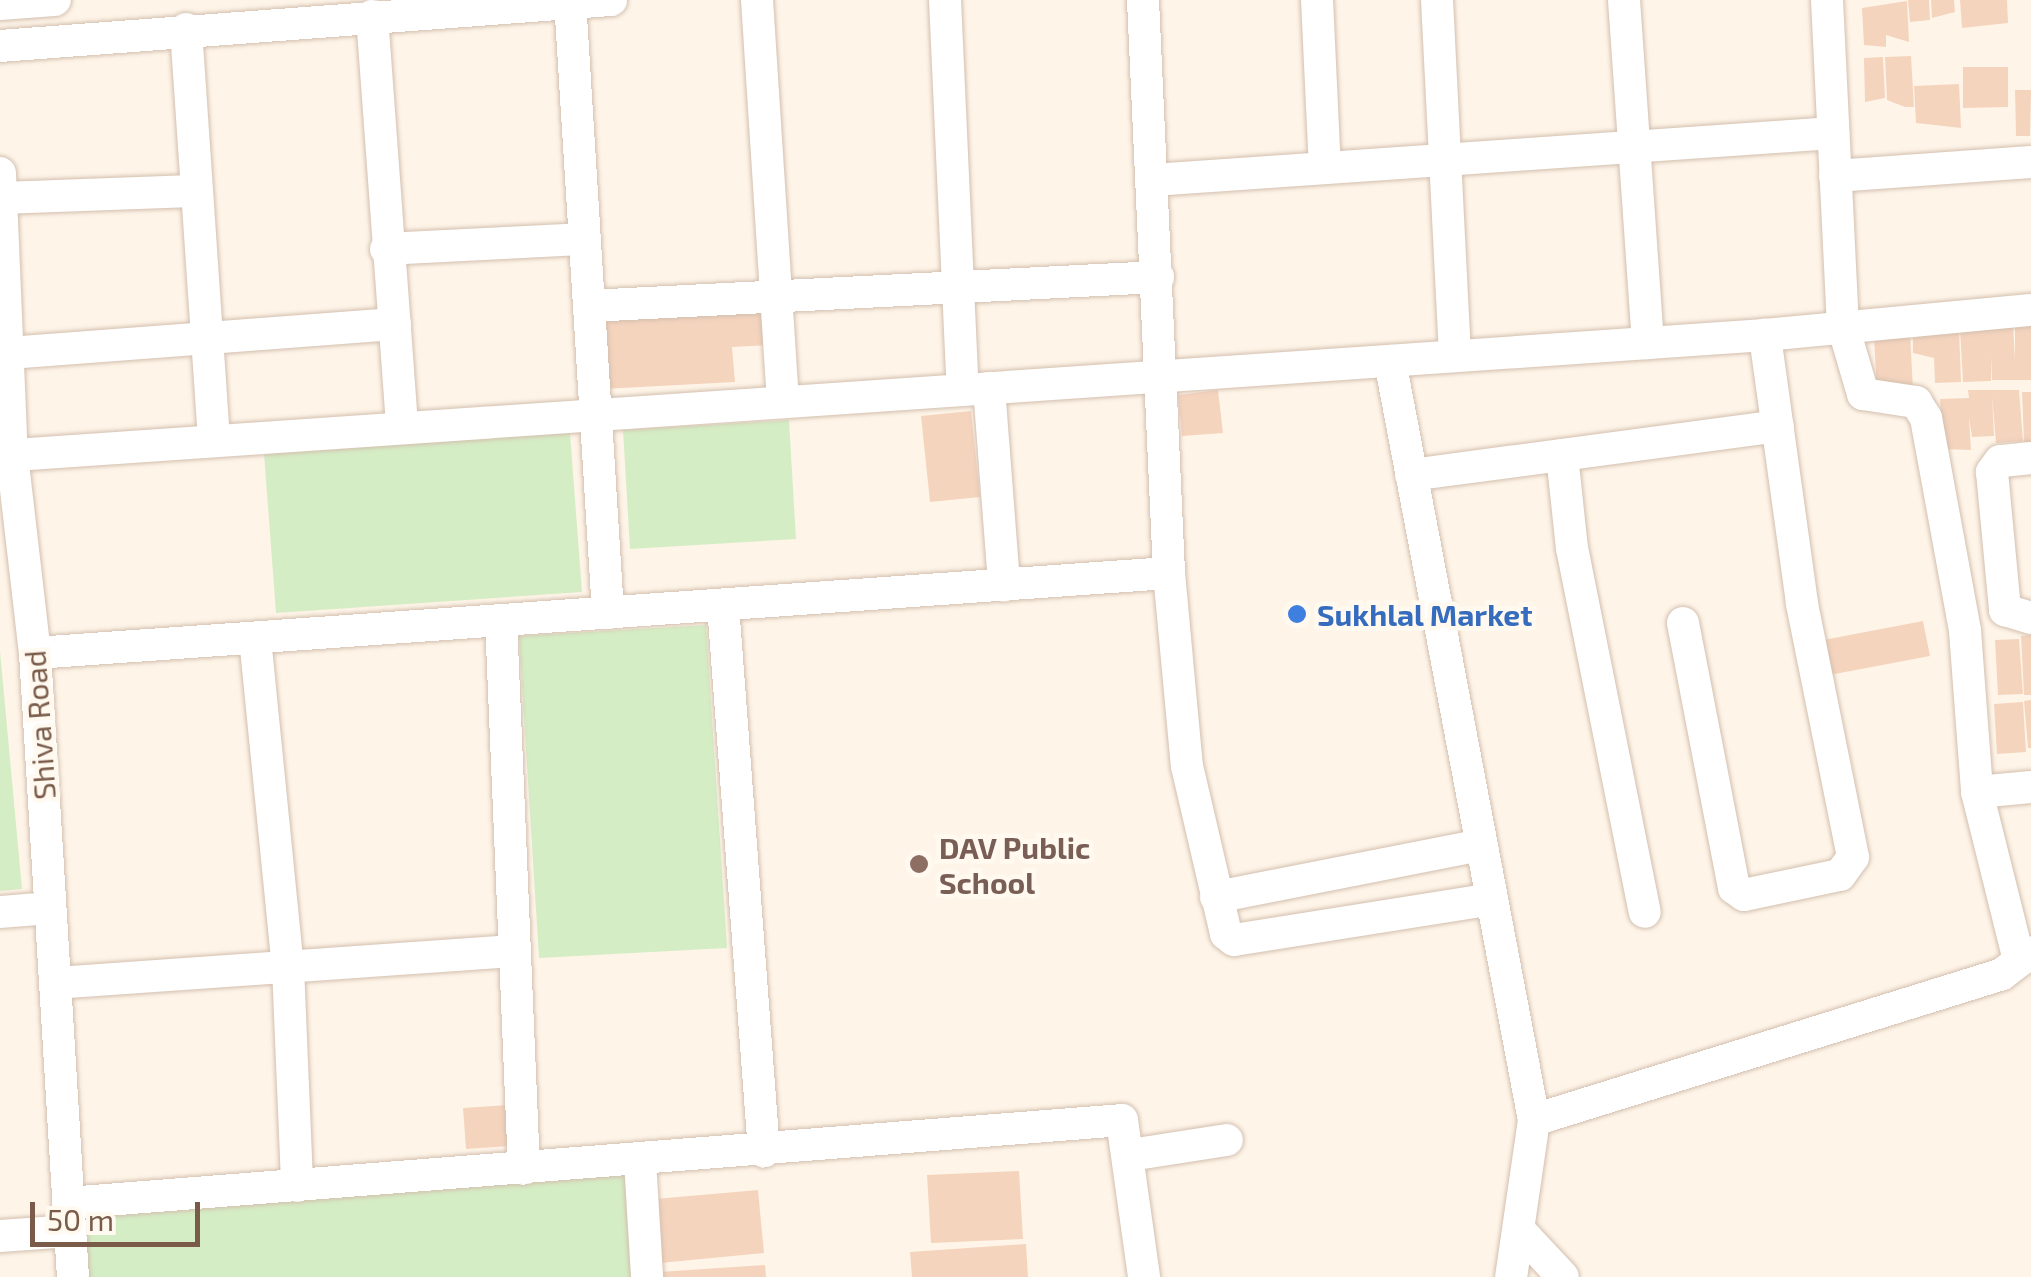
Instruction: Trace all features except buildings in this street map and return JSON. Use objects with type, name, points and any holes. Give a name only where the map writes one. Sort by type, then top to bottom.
[{"type":"street","points":[[0,4],[55,0]]},
{"type":"street","points":[[0,46],[186,29],[612,0]]},
{"type":"street","points":[[757,0],[783,402]]},
{"type":"street","points":[[944,0],[954,287],[976,389],[1004,585]]},
{"type":"street","points":[[1144,0],[1164,376],[1169,574],[1188,766],[1216,897],[1234,940],[1492,899]]},
{"type":"street","points":[[1317,0],[1325,168]]},
{"type":"street","points":[[1437,0],[1454,356]]},
{"type":"street","points":[[1624,0],[1648,343]]},
{"type":"street","points":[[1534,1120],[2002,974],[2024,954],[1977,792],[1964,631],[1926,418],[1916,402],[1863,394],[1843,326],[1827,0]]},
{"type":"street","points":[[570,2],[608,613]]},
{"type":"street","points":[[372,16],[402,428]]},
{"type":"street","points":[[186,29],[214,441]]},
{"type":"street","points":[[1153,180],[1833,132]]},
{"type":"street","points":[[1835,176],[2031,162]]},
{"type":"street","points":[[1,186],[197,191]]},
{"type":"street","name":"Shiva Road","points":[[1,186],[0,256],[8,353],[6,456],[35,653],[73,1277]]},
{"type":"street","points":[[386,249],[585,238]]},
{"type":"street","points":[[589,306],[1158,277]]},
{"type":"street","points":[[6,456],[1765,336],[2031,310]]},
{"type":"street","points":[[8,353],[395,324]]},
{"type":"street","points":[[1683,623],[1734,888],[1744,896],[1840,875],[1853,857],[1802,604],[1765,336]]},
{"type":"street","points":[[1390,361],[1534,1120],[1510,1277]]},
{"type":"street","points":[[1411,476],[1778,426]]},
{"type":"street","points":[[1562,455],[1572,548],[1645,912]]},
{"type":"street","points":[[2031,458],[2000,460],[1992,472],[2005,610],[2031,618]]},
{"type":"street","points":[[35,653],[1169,574]]},
{"type":"street","points":[[723,605],[764,1151]]},
{"type":"street","points":[[502,620],[524,1169]]},
{"type":"street","points":[[255,638],[288,966],[297,1186]]},
{"type":"street","points":[[1977,792],[2031,787]]},
{"type":"street","points":[[1216,897],[1480,845]]},
{"type":"street","points":[[0,912],[50,908]]},
{"type":"street","points":[[55,983],[515,951]]},
{"type":"street","points":[[0,1236],[69,1217],[297,1186],[1122,1120],[1130,1155],[1144,1277]]},
{"type":"street","points":[[1130,1155],[1227,1140]]},
{"type":"street","points":[[640,1160],[648,1277]]},
{"type":"street","points":[[1519,1230],[1563,1277]]},
{"type":"green space","points":[[789,420],[796,539],[630,549],[623,430]]},
{"type":"green space","points":[[570,433],[582,592],[276,613],[264,454]]},
{"type":"green space","points":[[706,625],[727,948],[539,958],[519,636]]},
{"type":"green space","points":[[0,651],[22,889],[0,891]]},
{"type":"green space","points":[[627,1173],[634,1277],[83,1277],[77,1213]]},
{"type":"place","name":"Sukhlal Market","points":[[1297,614]]},
{"type":"place","name":"DAV Public School","points":[[919,864]]}]
